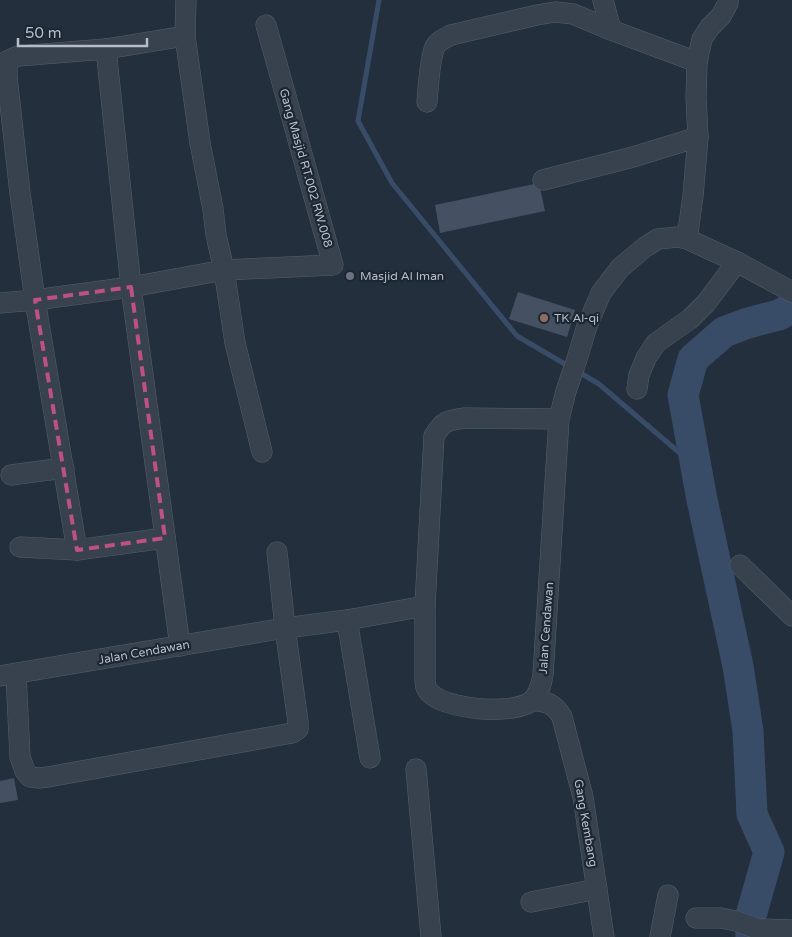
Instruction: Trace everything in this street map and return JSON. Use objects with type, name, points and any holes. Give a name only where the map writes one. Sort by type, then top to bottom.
[{"type":"street","points":[[186,0],[185,36],[200,143],[224,270],[235,343],[262,452]]},
{"type":"street","points":[[603,0],[610,30]]},
{"type":"street","points":[[687,239],[698,137],[696,62],[702,39],[721,16],[728,0]]},
{"type":"street","points":[[427,102],[432,56],[435,46],[443,39],[450,35],[554,12],[573,14],[696,62]]},
{"type":"street","name":"Gang Masjid RT.002 RW.008","points":[[224,270],[333,264],[266,26]]},
{"type":"street","points":[[77,550],[34,300],[20,193],[7,77],[7,61],[18,56],[106,49],[185,36]]},
{"type":"street","points":[[106,49],[131,286],[180,646]]},
{"type":"street","points":[[543,180],[633,157],[698,137]]},
{"type":"street","name":"Jalan Cendawan","points":[[532,700],[539,688],[543,675],[559,419],[587,326],[601,294],[620,268],[645,247],[658,239],[678,237],[687,239],[737,262],[791,292]]},
{"type":"street","points":[[637,389],[639,375],[646,358],[656,343],[690,319],[706,303],[737,262]]},
{"type":"street","points":[[0,303],[131,286],[224,270]]},
{"type":"street","points":[[532,700],[518,706],[503,709],[475,708],[449,704],[429,692],[426,687],[425,606],[434,436],[440,426],[450,420],[465,418],[559,419]]},
{"type":"street","points":[[11,475],[64,468]]},
{"type":"street","points":[[20,547],[77,550],[165,538]]},
{"type":"street","points":[[8,675],[18,750],[22,764],[30,777],[48,777],[292,732],[298,729],[298,722],[277,552]]},
{"type":"street","points":[[740,565],[792,616]]},
{"type":"street","name":"Jalan Cendawan","points":[[8,675],[425,606]]},
{"type":"street","points":[[347,620],[370,758]]},
{"type":"street","name":"Gang Kembang","points":[[532,700],[545,701],[556,707],[562,717],[583,797],[604,937]]},
{"type":"street","points":[[416,769],[432,937]]},
{"type":"street","points":[[531,902],[597,889]]},
{"type":"street","points":[[660,937],[668,895]]},
{"type":"street","points":[[696,918],[721,918],[758,929],[792,930]]},
{"type":"highlighted area","points":[[131,287],[165,538],[77,550],[35,300]]},
{"type":"building","points":[[539,183],[545,211],[440,233],[435,205]]},
{"type":"building","points":[[518,292],[575,310],[567,337],[509,319]]},
{"type":"building","points":[[14,778],[18,800],[0,803],[0,781]]},
{"type":"waterway","points":[[379,0],[358,121],[392,183],[517,336],[570,367]]},
{"type":"waterway","points":[[751,937],[750,919],[769,852],[752,814],[748,731],[738,666],[702,500],[683,395],[693,359],[724,332],[779,315],[792,308]]},
{"type":"waterway","points":[[577,371],[599,384],[695,466]]},
{"type":"place","name":"Masjid Al Iman","points":[[350,276]]},
{"type":"place","name":"TK Al-qi","points":[[544,318]]}]
